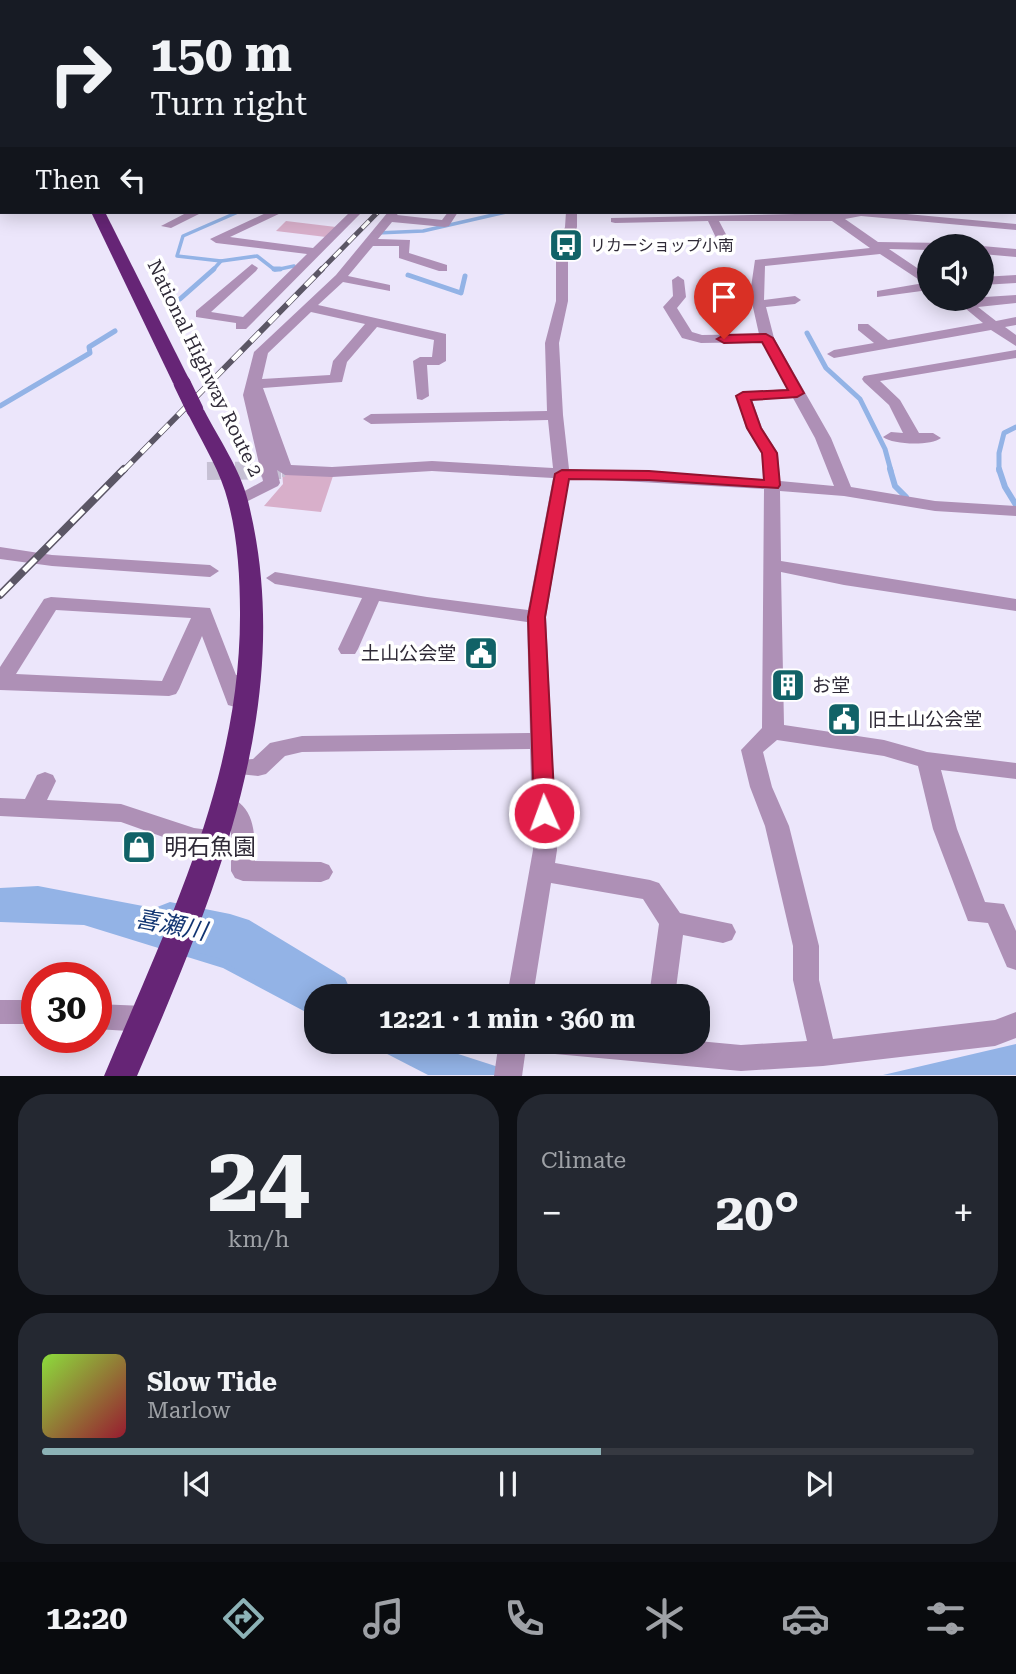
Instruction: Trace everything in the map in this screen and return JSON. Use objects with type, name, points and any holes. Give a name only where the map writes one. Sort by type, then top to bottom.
[{"type":"highway","name":"National Highway Route 2","points":[[99,214],[238,499],[254,624],[250,692],[237,767],[227,805],[200,887],[120,1076]]},
{"type":"street","points":[[167,226],[193,214]]},
{"type":"street","points":[[272,214],[216,239],[316,252]]},
{"type":"street","points":[[242,272],[201,314],[243,324],[354,214]]},
{"type":"street","points":[[238,499],[272,483],[250,395],[261,352],[340,278],[392,215],[445,224],[452,214]]},
{"type":"street","points":[[522,984],[545,850],[537,617],[562,474],[555,415],[552,343],[562,300],[562,254],[571,227],[572,214]]},
{"type":"street","points":[[615,220],[771,215],[835,218],[861,214],[944,216],[1009,228]]},
{"type":"street","points":[[771,215],[783,231]]},
{"type":"street","points":[[706,234],[722,238],[712,218]]},
{"type":"street","points":[[835,218],[917,275]]},
{"type":"street","points":[[370,242],[406,243],[403,255],[443,268]]},
{"type":"street","points":[[844,491],[823,438],[766,338],[755,286],[759,263],[877,247],[917,247]]},
{"type":"street","points":[[994,251],[1016,253]]},
{"type":"street","points":[[340,278],[386,288]]},
{"type":"street","points":[[994,280],[1016,279]]},
{"type":"street","points":[[662,290],[678,286],[680,297],[670,307],[687,335],[701,340],[766,338]]},
{"type":"street","points":[[882,294],[917,287]]},
{"type":"street","points":[[994,300],[1016,299]]},
{"type":"street","points":[[760,304],[795,300]]},
{"type":"street","points":[[308,307],[441,337],[439,360],[420,361],[431,419]]},
{"type":"street","points":[[976,311],[1016,342]]},
{"type":"street","points":[[834,354],[993,323],[1016,321]]},
{"type":"street","points":[[254,384],[337,379],[340,361],[374,322]]},
{"type":"street","points":[[662,324],[679,322]]},
{"type":"street","points":[[863,327],[886,345]]},
{"type":"street","points":[[913,438],[895,403],[869,379],[1016,354]]},
{"type":"street","points":[[254,384],[285,470],[332,472],[432,466],[649,476],[844,491],[935,506],[1016,511]]},
{"type":"street","points":[[797,393],[743,396],[754,428],[770,453],[772,485],[773,731],[752,750],[761,787],[777,826],[806,946],[806,980],[823,1053]]},
{"type":"street","points":[[371,419],[555,415]]},
{"type":"street","points":[[891,437],[933,438]]},
{"type":"street","points":[[0,552],[50,562],[164,566],[210,571]]},
{"type":"street","points":[[773,565],[1016,606]]},
{"type":"street","points":[[275,578],[537,617]]},
{"type":"street","points":[[348,649],[373,594]]},
{"type":"street","points":[[51,603],[203,612],[169,689],[1,682],[51,603]]},
{"type":"street","points":[[203,612],[235,700],[253,606]]},
{"type":"street","points":[[773,731],[884,748],[926,760],[1016,771]]},
{"type":"street","points":[[237,767],[258,768],[278,749],[302,744],[541,741]]},
{"type":"street","points":[[926,760],[945,829],[977,913],[995,912],[1016,959]]},
{"type":"street","points":[[32,809],[45,781]]},
{"type":"street","points":[[227,805],[243,825],[243,872],[321,872]]},
{"type":"street","points":[[0,807],[121,813],[194,838],[216,839]]},
{"type":"street","points":[[541,871],[650,890],[672,922],[664,984]]},
{"type":"street","points":[[672,922],[723,932]]},
{"type":"street","points":[[0,1012],[21,1012]]},
{"type":"street","points":[[112,1017],[145,1019]]},
{"type":"street","points":[[710,1054],[741,1058],[823,1053],[995,1033],[1016,1025]]},
{"type":"street","points":[[508,1076],[511,1054]]},
{"type":"shaded area","points":[[286,221],[336,227],[326,237],[276,231]]},
{"type":"shaded area","points":[[282,471],[334,473],[321,512],[264,506],[283,484]]},
{"type":"water","points":[[38,886],[143,906],[238,942],[314,984],[304,984],[304,1011],[223,968],[84,925],[0,922],[0,888]]},
{"type":"water","points":[[1016,1044],[1016,1075],[883,1075]]},
{"type":"water","points":[[387,1054],[458,1054],[523,1075],[428,1075]]},
{"type":"waterway","points":[[221,261],[177,256],[183,236],[233,214]]},
{"type":"waterway","points":[[377,233],[423,231],[497,214]]},
{"type":"waterway","points":[[221,261],[257,256],[275,270],[280,269]]},
{"type":"waterway","points":[[213,270],[221,261]]},
{"type":"waterway","points":[[280,269],[294,266]]},
{"type":"waterway","points":[[274,269],[280,269]]},
{"type":"waterway","points":[[180,299],[213,270]]},
{"type":"waterway","points":[[408,275],[461,293],[465,276]]},
{"type":"waterway","points":[[0,406],[90,353],[89,347],[115,331]]},
{"type":"waterway","points":[[807,333],[826,368],[860,399],[885,449],[891,471]]},
{"type":"waterway","points":[[999,469],[999,453],[1004,433],[1016,427]]},
{"type":"waterway","points":[[890,469],[895,486],[906,497]]},
{"type":"waterway","points":[[999,469],[1005,487],[1016,505]]},
{"type":"waterway","name":"喜瀬川","points":[[170,925],[230,937],[306,984]]},
{"type":"tunnel","points":[[207,471],[285,470],[219,471]]},
{"type":"railway","points":[[320,271],[376,214]]},
{"type":"railway","points":[[123,471],[322,269]]},
{"type":"railway","points":[[0,595],[124,469]]},
{"type":"place","name":"リカーショップ小南","points":[[566,245]]},
{"type":"place","name":"土山公会堂","points":[[481,653]]},
{"type":"place","name":"お堂","points":[[788,685]]},
{"type":"place","name":"旧土山公会堂","points":[[844,719]]},
{"type":"place","name":"明石魚園","points":[[139,847]]},
{"type":"route","points":[[544,813],[537,617],[562,474],[649,476],[772,485],[770,453],[754,428],[743,396],[797,393],[766,338],[724,339]]}]
